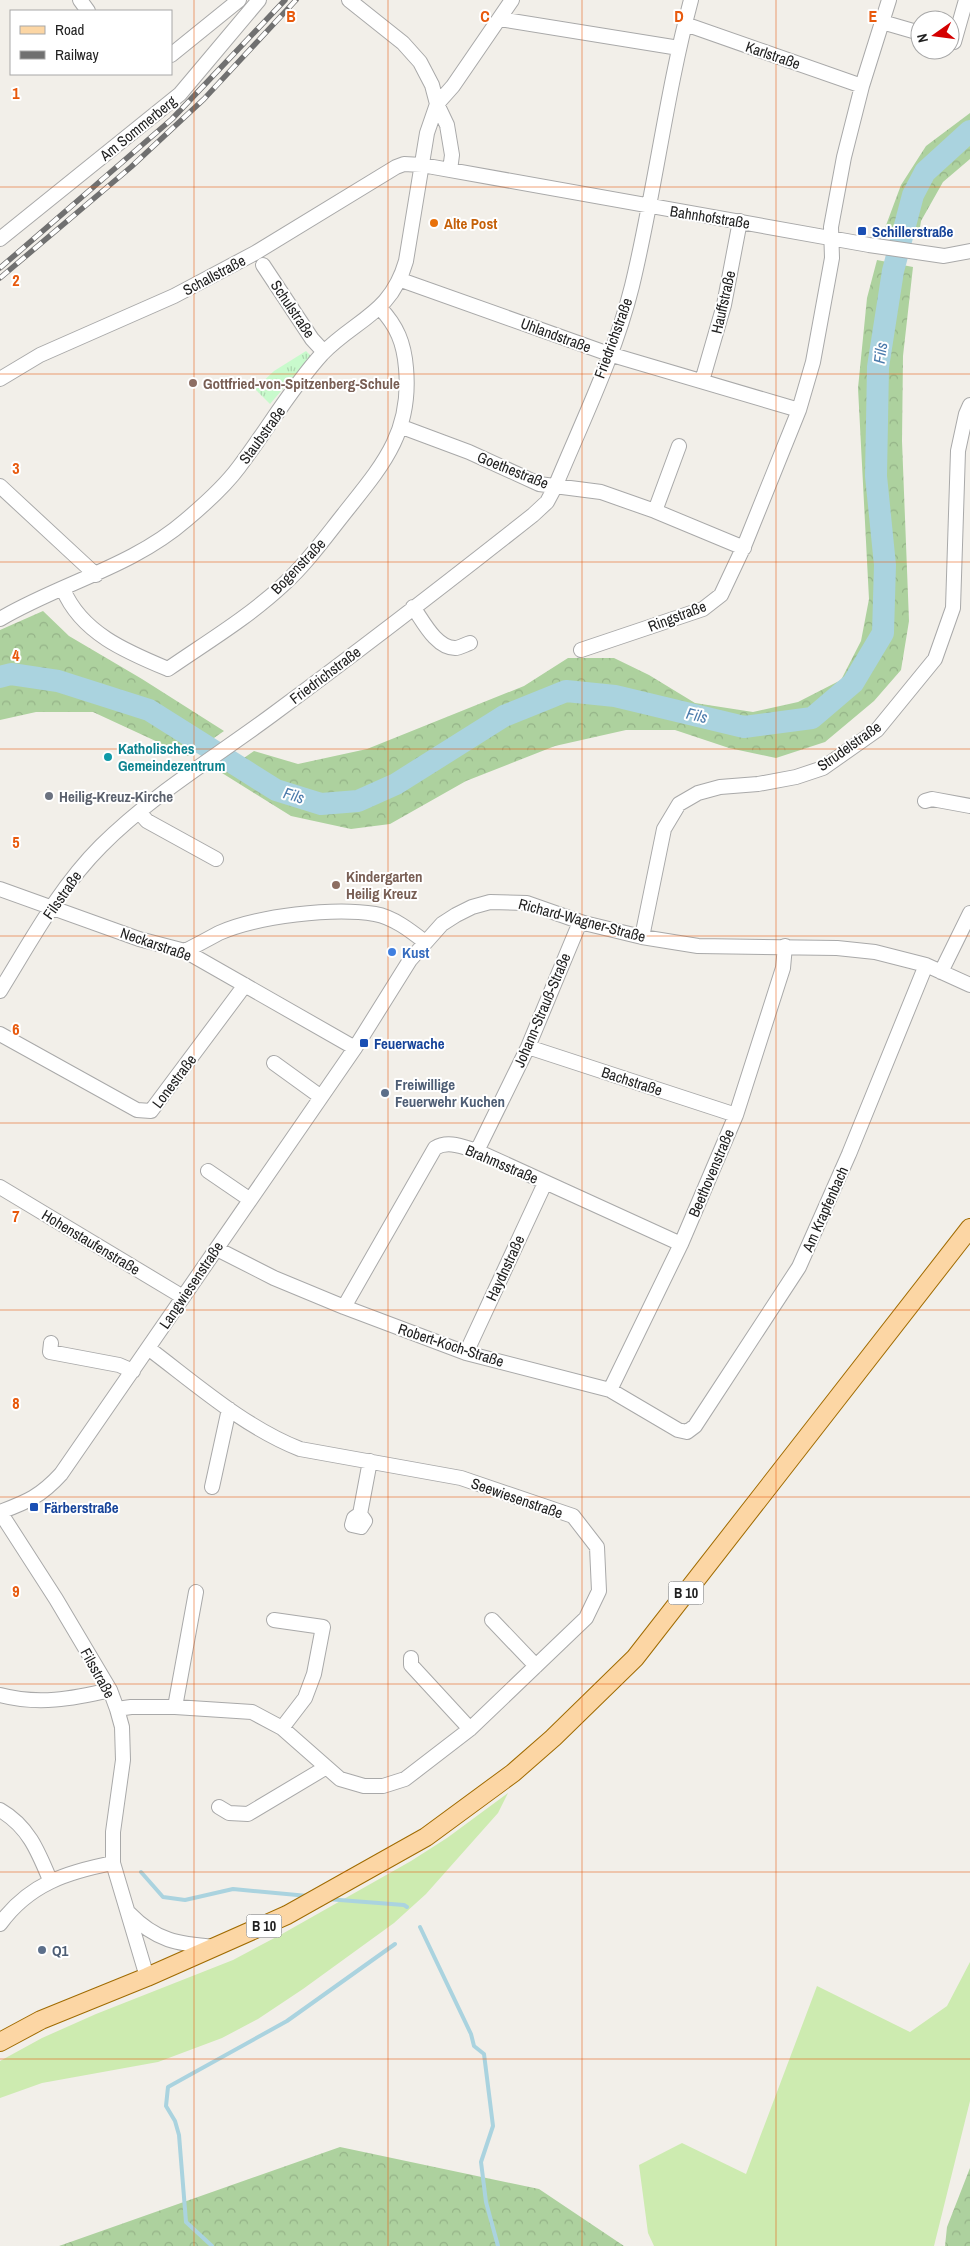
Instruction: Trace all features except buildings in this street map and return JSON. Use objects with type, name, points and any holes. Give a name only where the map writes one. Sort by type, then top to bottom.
[{"type":"main road","name":"B 10","points":[[0,2042],[41,2020],[147,1977],[287,1915],[426,1837],[513,1773],[553,1738],[635,1658],[970,1228]]},
{"type":"street","points":[[172,54],[239,0]]},
{"type":"street","name":"Am Sommerberg","points":[[0,238],[180,94],[259,0]]},
{"type":"street","points":[[349,0],[403,43],[420,62],[432,85],[437,104],[447,125],[452,155],[450,170]]},
{"type":"street","points":[[422,165],[427,134],[437,104],[453,86],[512,0]]},
{"type":"street","name":"Friedrichstraße","points":[[235,741],[413,608],[533,516],[547,502],[610,354],[631,287],[679,48],[691,0]]},
{"type":"street","points":[[744,548],[799,410],[813,362],[832,258],[831,227],[844,157],[862,86],[889,0]]},
{"type":"street","points":[[960,21],[966,0]]},
{"type":"street","points":[[500,19],[679,48]]},
{"type":"street","points":[[882,22],[910,30]]},
{"type":"street","name":"Karlstraße","points":[[685,24],[862,86]]},
{"type":"street","name":"Schallstraße","points":[[0,379],[40,356],[174,296],[215,275],[255,253],[396,167],[404,164],[422,165]]},
{"type":"street","name":"Bahnhofstraße","points":[[422,165],[648,207],[740,221],[869,245],[944,256],[970,251]]},
{"type":"street","name":"Staubstraße","points":[[0,619],[62,589],[96,576],[156,543],[186,521],[238,469],[324,352],[380,308],[401,280],[406,261],[422,165]]},
{"type":"street","name":"Hauffstraße","points":[[702,381],[724,305],[740,221]]},
{"type":"street","name":"Schulstraße","points":[[263,265],[312,339],[324,352]]},
{"type":"street","name":"Uhlandstraße","points":[[401,280],[610,354],[799,410]]},
{"type":"street","name":"Bogenstraße","points":[[62,589],[69,604],[98,633],[125,651],[168,669],[249,613],[284,584],[313,553],[384,462],[402,427],[408,385],[405,352],[396,327],[380,308]]},
{"type":"street","name":"Strudelstraße","points":[[642,937],[664,830],[679,804],[698,792],[720,787],[796,778],[823,768],[877,730],[935,659],[953,608],[958,451],[966,414],[970,405]]},
{"type":"street","name":"Goethestraße","points":[[402,427],[469,452],[539,484],[601,492],[655,511],[744,548]]},
{"type":"street","points":[[655,511],[679,446]]},
{"type":"street","points":[[2,491],[96,576]]},
{"type":"street","name":"Ringstraße","points":[[581,650],[703,610],[721,595],[744,548]]},
{"type":"street","points":[[413,608],[436,640],[444,645],[456,648],[470,642]]},
{"type":"street","name":"Filsstraße","points":[[0,991],[61,890],[87,861],[139,812],[235,741]]},
{"type":"street","points":[[925,801],[932,800],[970,806]]},
{"type":"street","points":[[139,812],[147,822],[216,859]]},
{"type":"street","name":"Neckarstraße","points":[[0,889],[139,939],[185,951],[355,1048]]},
{"type":"street","name":"Richard-Wagner-Straße","points":[[425,942],[442,924],[472,907],[490,902],[527,903],[580,922],[642,937],[698,946],[784,946],[875,952],[926,965],[970,985]]},
{"type":"street","points":[[185,951],[220,933],[258,921],[329,911],[376,914],[406,928],[425,942]]},
{"type":"street","points":[[942,972],[970,913]]},
{"type":"street","name":"Johann-Strauß-Straße","points":[[477,1151],[528,1047],[580,922]]},
{"type":"street","name":"Langwiesenstraße","points":[[0,1512],[32,1500],[47,1490],[61,1474],[355,1048],[396,981],[425,942]]},
{"type":"street","name":"Beethovenstraße","points":[[610,1390],[681,1244],[736,1115],[783,968],[784,946]]},
{"type":"street","name":"Am Krapfenbach","points":[[687,1432],[695,1426],[799,1267],[850,1154],[926,965]]},
{"type":"street","name":"Lonestraße","points":[[0,1034],[137,1110],[151,1112],[245,985]]},
{"type":"street","name":"Bachstraße","points":[[528,1047],[736,1115]]},
{"type":"street","points":[[274,1063],[321,1097]]},
{"type":"street","name":"Brahmsstraße","points":[[344,1307],[435,1148],[441,1144],[454,1144],[477,1151],[681,1244]]},
{"type":"street","points":[[208,1171],[250,1199]]},
{"type":"street","name":"Haydnstraße","points":[[466,1353],[545,1183]]},
{"type":"street","name":"Hohenstaufenstraße","points":[[0,1187],[183,1297]]},
{"type":"street","name":"Robert-Koch-Straße","points":[[216,1248],[274,1278],[344,1307],[466,1353],[610,1390],[678,1430],[687,1432]]},
{"type":"street","points":[[51,1343],[50,1352],[119,1365],[133,1371]]},
{"type":"street","name":"Seewiesenstraße","points":[[117,1709],[131,1707],[175,1707],[252,1712],[282,1728],[340,1779],[364,1786],[383,1786],[405,1779],[470,1729],[586,1618],[599,1591],[597,1547],[573,1516],[461,1478],[300,1449],[275,1439],[229,1409],[148,1348]]},
{"type":"street","points":[[212,1487],[229,1409]]},
{"type":"street","points":[[360,1514],[370,1461]]},
{"type":"street","name":"Filsstraße","points":[[0,1512],[56,1599],[110,1690],[117,1709],[122,1727],[123,1760],[113,1832],[113,1863],[147,1977]]},
{"type":"street","points":[[175,1707],[196,1592]]},
{"type":"street","points":[[274,1620],[323,1628],[314,1674],[305,1698],[282,1728]]},
{"type":"street","points":[[492,1620],[536,1666]]},
{"type":"street","points":[[411,1658],[411,1665],[470,1729]]},
{"type":"street","points":[[0,1695],[20,1700],[69,1700],[110,1690]]},
{"type":"street","points":[[219,1807],[229,1812],[248,1814],[326,1768]]},
{"type":"street","points":[[0,1810],[22,1826],[32,1839],[50,1880]]},
{"type":"street","points":[[0,1924],[26,1897],[50,1880],[113,1863]]},
{"type":"street","points":[[129,1913],[160,1938],[189,1945],[216,1947]]},
{"type":"green space","points":[[970,113],[970,159],[943,182],[921,221],[919,234],[885,228],[901,185],[926,146]]},
{"type":"green space","points":[[877,260],[913,267],[903,356],[902,441],[909,621],[901,670],[874,701],[825,742],[776,758],[729,748],[675,730],[626,730],[555,746],[466,781],[390,824],[351,829],[291,816],[222,773],[254,751],[298,764],[367,749],[524,686],[568,658],[614,658],[649,675],[695,703],[753,712],[798,702],[841,680],[861,641],[869,599],[858,388],[867,298]]},
{"type":"green space","points":[[306,351],[311,356],[270,404],[255,389],[274,371]]},
{"type":"green space","points":[[43,611],[69,636],[224,731],[188,756],[93,712],[36,712],[0,720],[0,630]]},
{"type":"green space","points":[[508,1793],[498,1813],[426,1894],[394,1923],[258,2019],[222,2038],[158,2062],[42,2083],[0,2098],[0,2061],[42,2038],[96,2014],[233,1960],[411,1861],[447,1838]]},
{"type":"green space","points":[[970,1962],[970,2101],[934,2246],[654,2246],[648,2233],[639,2165],[682,2143],[746,2174],[817,1986],[910,2032],[947,2006]]},
{"type":"green space","points":[[340,2147],[539,2189],[624,2246],[59,2246]]},
{"type":"green space","points":[[970,2168],[970,2246],[945,2246],[947,2227]]},
{"type":"waterway","name":"Fils","points":[[0,677],[11,674],[58,681],[149,710],[276,790],[321,804],[358,801],[396,784],[504,716],[566,691],[615,696],[744,727],[812,718],[853,683],[883,633],[885,565],[876,476],[878,367],[893,271],[913,195],[925,172],[970,131]]},
{"type":"waterway","points":[[141,1872],[163,1897],[185,1900],[233,1889],[308,1896]]},
{"type":"waterway","points":[[327,1899],[404,1905],[407,1907]]},
{"type":"waterway","points":[[420,1927],[471,2034],[474,2046],[484,2054],[493,2126],[481,2162],[486,2202],[498,2246]]},
{"type":"waterway","points":[[212,2246],[186,2222],[179,2135],[175,2121],[166,2106],[168,2087],[287,2021],[395,1944]]},
{"type":"railway","points":[[0,268],[172,119],[285,0]]},
{"type":"railway","points":[[0,278],[131,167],[204,99],[296,0]]},
{"type":"place","name":"Alte Post","points":[[434,223]]},
{"type":"place","name":"Schillerstraße","points":[[862,231]]},
{"type":"place","name":"Gottfried-von-Spitzenberg-Schule","points":[[193,383]]},
{"type":"place","name":"Katholisches Gemeindezentrum","points":[[108,757]]},
{"type":"place","name":"Heilig-Kreuz-Kirche","points":[[49,796]]},
{"type":"place","name":"Kindergarten Heilig Kreuz","points":[[336,885]]},
{"type":"place","name":"Kust","points":[[392,952]]},
{"type":"place","name":"Feuerwache","points":[[364,1043]]},
{"type":"place","name":"Freiwillige Feuerwehr Kuchen","points":[[385,1093]]},
{"type":"place","name":"Färberstraße","points":[[34,1507]]},
{"type":"place","name":"Q1","points":[[42,1950]]}]
